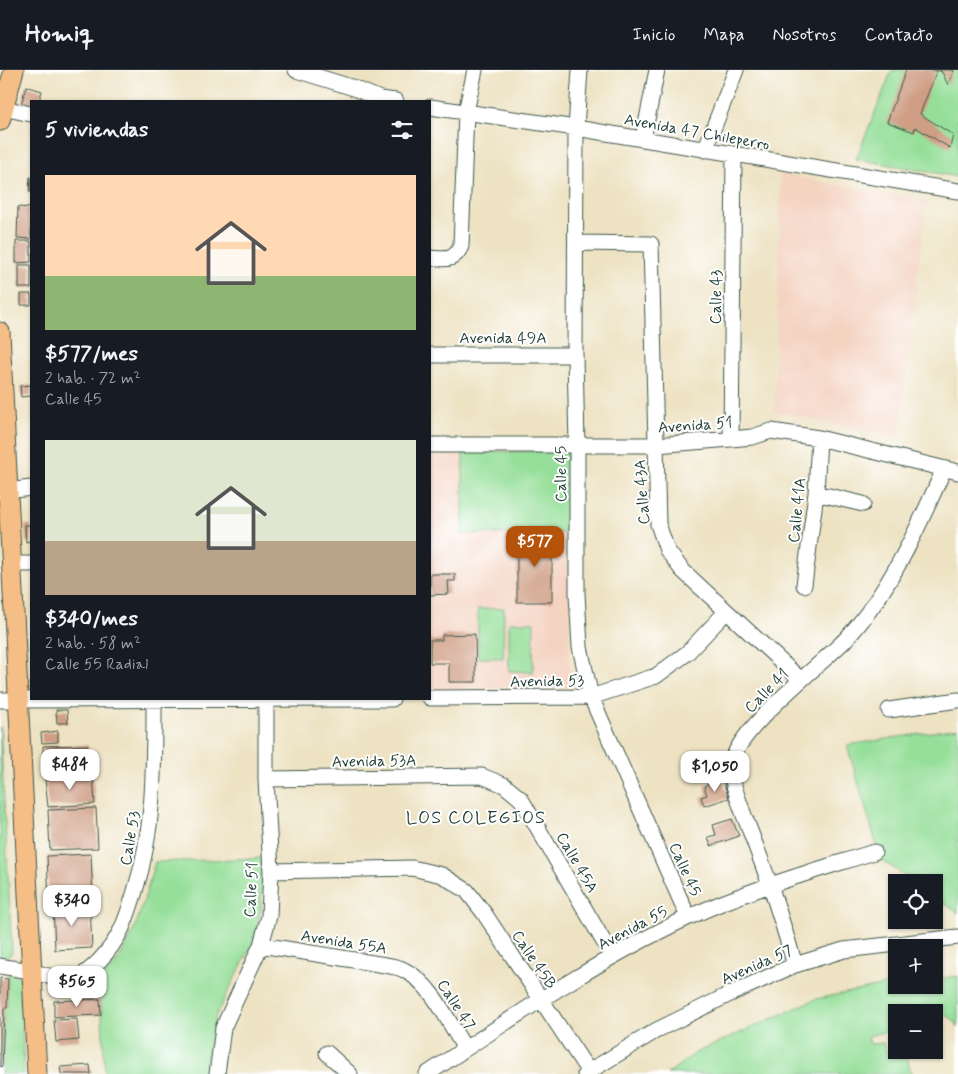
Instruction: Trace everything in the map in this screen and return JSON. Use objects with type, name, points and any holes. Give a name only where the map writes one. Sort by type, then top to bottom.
[{"type":"main road","points":[[2,114],[14,70]]},
{"type":"main road","points":[[0,332],[2,488],[11,564],[9,700],[32,972],[37,1074]]},
{"type":"street","points":[[296,70],[356,95],[377,100]]},
{"type":"street","points":[[431,258],[451,259],[458,254],[461,246],[466,112],[475,70]]},
{"type":"street","name":"Calle 45","points":[[580,70],[576,128],[575,355],[578,446],[577,594],[580,647],[591,697],[688,917]]},
{"type":"street","points":[[643,139],[657,70]]},
{"type":"street","points":[[705,150],[736,70]]},
{"type":"street","name":"Avenida 47 Chileperro","points":[[431,107],[576,128],[958,191]]},
{"type":"street","points":[[2,114],[30,114]]},
{"type":"street","name":"Calle 43","points":[[731,439],[734,155]]},
{"type":"street","name":"Calle 43A","points":[[576,243],[651,244],[658,524],[668,550],[682,570],[802,680]]},
{"type":"street","name":"Avenida 49A","points":[[431,355],[575,355]]},
{"type":"street","name":"Avenida 51","points":[[431,445],[656,445],[731,439],[771,431],[819,438],[951,470]]},
{"type":"street","name":"Calle 41A","points":[[804,585],[816,493],[819,438]]},
{"type":"street","name":"Calle 41","points":[[795,965],[770,885],[732,777],[732,762],[736,749],[750,731],[845,640],[865,617],[951,470]]},
{"type":"street","points":[[2,488],[30,488]]},
{"type":"street","points":[[816,493],[863,504]]},
{"type":"street","points":[[11,564],[30,564]]},
{"type":"street","name":"Avenida 53","points":[[431,698],[591,697],[656,676],[687,653],[726,612]]},
{"type":"street","points":[[9,700],[30,700]]},
{"type":"street","name":"Calle 53","points":[[32,972],[56,979],[76,978],[91,969],[118,938],[127,920],[150,831],[154,790],[154,700]]},
{"type":"street","name":"Calle 51","points":[[217,1074],[223,1028],[261,945],[269,916],[271,870],[266,779],[266,700]]},
{"type":"street","points":[[889,710],[958,700]]},
{"type":"street","name":"Avenida 53A","points":[[266,779],[482,776]]},
{"type":"street","name":"Calle 45A","points":[[482,776],[504,785],[521,800],[612,956]]},
{"type":"street","name":"Avenida 55","points":[[427,1074],[612,956],[688,917],[770,885],[874,852]]},
{"type":"street","name":"Calle 45B","points":[[271,870],[412,868],[442,875],[467,891],[541,1000],[587,1073]]},
{"type":"street","name":"Avenida 57","points":[[587,1073],[657,1030],[795,965],[844,950],[958,937]]},
{"type":"street","name":"Avenida 55A","points":[[261,945],[386,964],[403,969],[418,978]]},
{"type":"street","points":[[0,966],[32,972]]},
{"type":"street","name":"Calle 47","points":[[418,978],[428,989],[465,1049]]},
{"type":"street","points":[[327,1053],[350,1074]]},
{"type":"shaded area","points":[[781,174],[926,201],[899,437],[774,411]]},
{"type":"shaded area","points":[[568,451],[570,688],[431,689],[431,452]]},
{"type":"green space","points":[[892,70],[958,70],[958,177],[856,159]]},
{"type":"green space","points":[[568,451],[569,533],[463,534],[463,452]]},
{"type":"green space","points":[[504,608],[503,658],[478,658],[478,609]]},
{"type":"green space","points":[[509,622],[534,622],[533,672],[509,671]]},
{"type":"green space","points":[[0,726],[12,953],[2,960],[0,960]]},
{"type":"green space","points":[[958,728],[958,913],[943,902],[943,874],[902,874],[881,860],[847,745]]},
{"type":"green space","points":[[262,858],[261,908],[254,941],[216,1015],[208,1049],[205,1074],[105,1074],[100,981],[116,963],[125,949],[140,913],[155,862]]},
{"type":"green space","points":[[8,973],[16,974],[20,979],[24,1074],[1,1074],[4,1008],[7,1007]]},
{"type":"green space","points":[[958,976],[958,1027],[954,1021],[943,1014],[943,1004],[888,1004],[888,1031],[868,1036],[870,1044],[883,1043],[886,1052],[888,1052],[888,1059],[908,1059],[911,1074],[667,1074],[697,1052],[816,999],[888,985],[888,994],[943,994],[943,978]]},
{"type":"building","points":[[906,70],[937,70],[920,114],[953,135],[950,148],[915,127],[914,132],[887,122]]},
{"type":"building","points":[[937,70],[954,70],[948,85],[942,72]]},
{"type":"building","points":[[26,86],[42,91],[39,100],[30,100],[30,108],[21,105]]},
{"type":"building","points":[[18,207],[30,208],[30,239],[17,238]]},
{"type":"building","points":[[16,241],[30,241],[30,262],[16,263]]},
{"type":"building","points":[[19,265],[30,265],[30,288],[19,288]]},
{"type":"building","points":[[21,294],[30,294],[30,305],[21,305]]},
{"type":"building","points":[[30,385],[30,396],[21,397],[20,386]]},
{"type":"building","points":[[25,525],[30,525],[30,541],[26,542]]},
{"type":"building","points":[[517,533],[552,533],[552,602],[517,602]]},
{"type":"building","points":[[431,574],[455,574],[455,581],[448,581],[449,594],[431,595]]},
{"type":"building","points":[[475,634],[476,682],[449,682],[449,663],[431,663],[431,640],[442,640],[442,635]]},
{"type":"building","points":[[56,710],[67,710],[68,723],[57,723]]},
{"type":"building","points":[[58,731],[58,742],[42,743],[41,733]]},
{"type":"building","points":[[88,745],[88,757],[43,759],[43,746]]},
{"type":"building","points":[[93,776],[95,804],[48,807],[45,779]]},
{"type":"building","points":[[722,779],[729,798],[704,806],[701,797],[707,795],[704,786]]},
{"type":"building","points":[[96,808],[98,848],[50,850],[48,810]]},
{"type":"building","points":[[732,819],[739,836],[711,846],[708,837],[716,835],[713,825]]},
{"type":"building","points":[[91,854],[93,900],[49,903],[47,856]]},
{"type":"building","points":[[90,904],[92,948],[55,950],[53,905]]},
{"type":"building","points":[[0,978],[8,979],[7,1008],[4,1008],[2,1067],[0,1066]]},
{"type":"building","points":[[100,999],[101,1015],[54,1017],[54,1001]]},
{"type":"building","points":[[77,1019],[79,1040],[56,1042],[54,1020]]},
{"type":"building","points":[[90,1065],[91,1074],[61,1074],[60,1067]]},
{"type":"district","name":"LOS COLEGIOS","points":[[476,817]]}]
